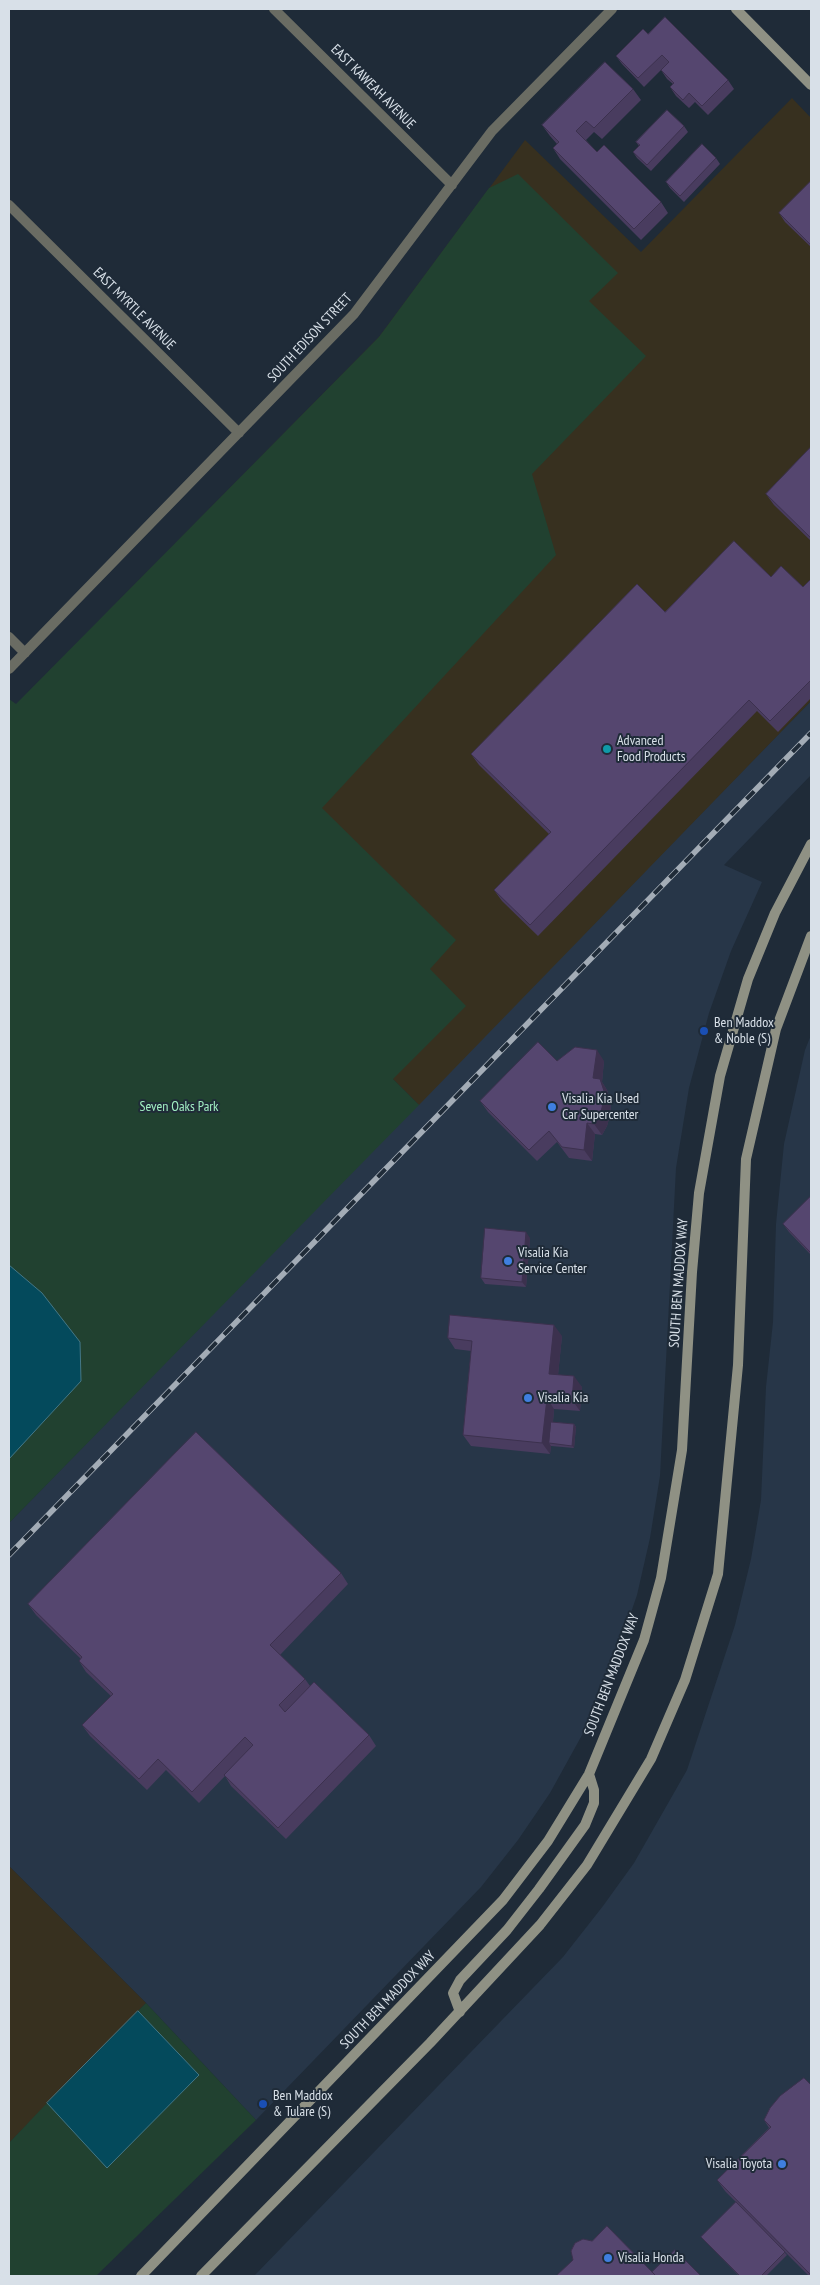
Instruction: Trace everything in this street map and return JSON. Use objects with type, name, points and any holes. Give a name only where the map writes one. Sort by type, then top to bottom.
[{"type":"main road","points":[[736,9],[811,84]]},
{"type":"main road","name":"SOUTH BEN MADDOX WAY","points":[[141,2276],[503,1900],[548,1841],[589,1774],[644,1640],[661,1578],[682,1450],[692,1272],[699,1193],[720,1076],[748,979],[775,913],[811,844]]},
{"type":"main road","points":[[201,2276],[292,2186],[460,2012],[540,1925],[587,1865],[651,1759],[685,1680],[718,1574],[738,1365],[746,1159],[776,1029],[811,936]]},
{"type":"main road","points":[[460,2012],[453,1993],[460,1980],[507,1930],[539,1889],[591,1814],[594,1803],[594,1790],[589,1774]]},
{"type":"street","name":"EAST KAWEAH AVENUE","points":[[274,9],[452,185]]},
{"type":"street","name":"SOUTH EDISON STREET","points":[[9,670],[354,314],[492,131],[612,9]]},
{"type":"street","name":"EAST MYRTLE AVENUE","points":[[9,205],[239,432]]},
{"type":"street","points":[[9,636],[25,653]]},
{"type":"shaded area","points":[[792,98],[811,118],[811,701],[419,1105],[16,705],[379,337],[525,140],[641,252]]},
{"type":"shaded area","points":[[811,701],[811,775],[724,865],[762,882],[731,951],[709,1013],[689,1088],[676,1168],[660,1476],[650,1538],[637,1595],[613,1665],[587,1726],[550,1793],[518,1840],[481,1887],[256,2120],[146,2003],[9,1866],[9,1523]]},
{"type":"shaded area","points":[[811,1035],[811,2276],[254,2276],[563,1957],[634,1863],[687,1770],[735,1625],[751,1559],[761,1500],[766,1387],[773,1322],[776,1224],[784,1144],[805,1050]]},
{"type":"shaded area","points":[[9,1265],[42,1293],[80,1342],[81,1381],[9,1459]]},
{"type":"shaded area","points":[[9,1866],[146,2003],[9,2143]]},
{"type":"shaded area","points":[[138,2011],[199,2075],[107,2168],[47,2103]]},
{"type":"green space","name":"Seven Oaks Park","points":[[518,174],[618,273],[589,301],[646,356],[532,474],[556,555],[322,808],[456,940],[430,969],[466,1006],[393,1079],[419,1105],[9,1523],[9,699],[16,704],[379,337],[489,188]]},
{"type":"green space","points":[[146,2003],[256,2120],[96,2276],[9,2276],[9,2143],[47,2103],[107,2167],[199,2075],[138,2011]]},
{"type":"building","points":[[665,17],[728,80],[702,106],[689,93],[683,100],[670,87],[674,83],[661,70],[669,62],[662,55],[638,78],[616,56],[643,29],[648,34]]},
{"type":"building","points":[[605,62],[633,89],[594,128],[586,121],[576,131],[597,152],[604,145],[661,202],[634,229],[553,148],[559,142],[542,125]]},
{"type":"building","points":[[667,110],[684,126],[647,165],[633,152],[640,145],[636,142]]},
{"type":"building","points":[[702,144],[716,158],[680,196],[666,182]]},
{"type":"building","points":[[811,181],[811,245],[779,213]]},
{"type":"building","points":[[811,447],[811,538],[766,494]]},
{"type":"building","name":"Advanced Food Products","points":[[734,541],[771,577],[781,566],[803,587],[811,579],[811,680],[770,721],[749,700],[530,925],[494,890],[551,832],[471,754],[637,584],[665,612]]},
{"type":"building","name":"Visalia Kia Used Car Supercenter","points":[[538,1042],[557,1061],[575,1047],[597,1050],[593,1078],[600,1079],[604,1091],[603,1104],[600,1115],[594,1124],[587,1123],[584,1150],[562,1147],[549,1131],[529,1150],[480,1101]]},
{"type":"building","points":[[811,1196],[811,1253],[783,1224]]},
{"type":"building","name":"Visalia Kia Service Center","points":[[485,1228],[526,1232],[522,1282],[481,1278]]},
{"type":"building","name":"Visalia Kia","points":[[450,1315],[554,1325],[549,1374],[574,1376],[572,1400],[547,1398],[542,1443],[463,1435],[472,1341],[448,1338]]},
{"type":"building","points":[[551,1422],[574,1424],[572,1446],[549,1443]]},
{"type":"building","points":[[196,1432],[341,1573],[270,1645],[305,1679],[279,1705],[285,1712],[314,1682],[369,1735],[278,1828],[224,1775],[253,1745],[245,1737],[192,1792],[158,1759],[139,1779],[82,1725],[113,1694],[79,1661],[82,1657],[28,1604]]},
{"type":"building","name":"Visalia Toyota","points":[[804,2078],[811,2085],[811,2275],[717,2180],[771,2127],[764,2120],[770,2108],[780,2096]]},
{"type":"building","points":[[736,2202],[785,2252],[761,2276],[740,2276],[701,2237]]},
{"type":"building","name":"Visalia Honda","points":[[607,2226],[656,2276],[556,2276],[573,2260],[571,2251],[575,2243],[583,2239],[592,2241]]},
{"type":"building","points":[[675,2250],[701,2276],[656,2276],[652,2272]]},
{"type":"railway","points":[[9,1555],[811,733]]},
{"type":"place","name":"Advanced Food Products","points":[[607,749]]},
{"type":"place","name":"Ben Maddox & Noble (S)","points":[[704,1031]]},
{"type":"place","name":"Visalia Kia Used Car Supercenter","points":[[552,1107]]},
{"type":"place","name":"Visalia Kia Service Center","points":[[508,1261]]},
{"type":"place","name":"Visalia Kia","points":[[528,1398]]},
{"type":"place","name":"Ben Maddox & Tulare (S)","points":[[263,2104]]},
{"type":"place","name":"Visalia Toyota","points":[[782,2164]]},
{"type":"place","name":"Visalia Honda","points":[[608,2258]]}]
